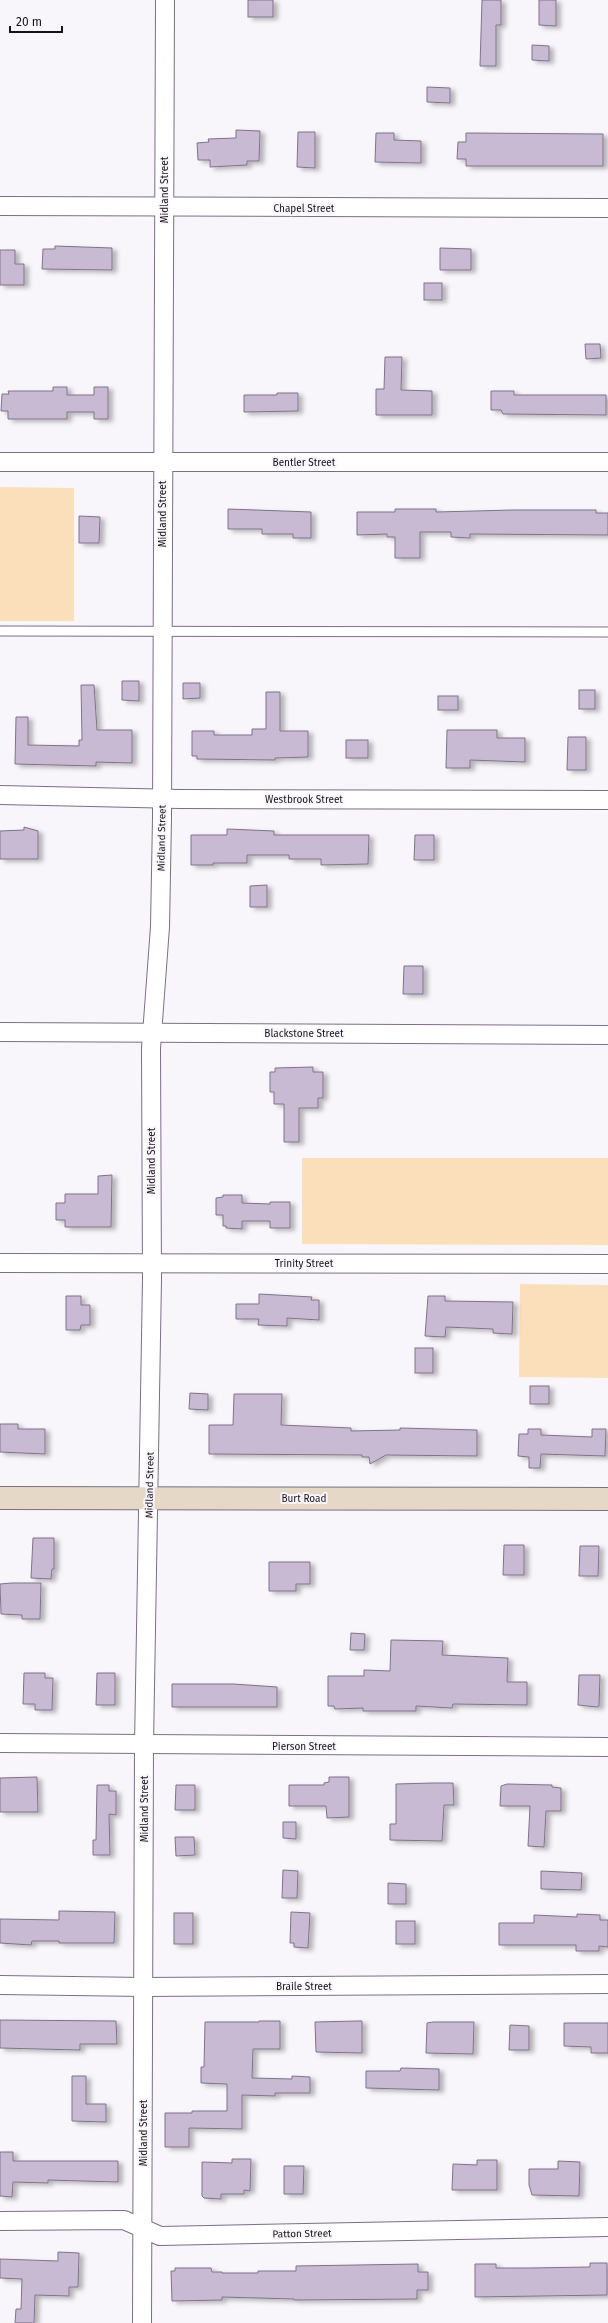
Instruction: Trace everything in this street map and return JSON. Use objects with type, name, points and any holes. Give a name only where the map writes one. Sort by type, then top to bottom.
[{"type":"street","name":"Midland Street","points":[[142,2323],[144,1745],[152,1263],[152,1032],[160,927],[162,798],[162,462],[165,0]]},
{"type":"street","name":"Chapel Street","points":[[0,206],[164,208],[608,208]]},
{"type":"street","name":"Bentler Street","points":[[0,462],[608,462]]},
{"type":"street","name":"Westbrook Street","points":[[0,795],[162,798],[608,800]]},
{"type":"street","name":"Blackstone Street","points":[[0,1032],[608,1035]]},
{"type":"street","name":"Trinity Street","points":[[0,1263],[608,1264]]},
{"type":"street","name":"Burt Road","points":[[0,1498],[608,1499]]},
{"type":"street","name":"Pierson Street","points":[[0,1743],[608,1747]]},
{"type":"street","name":"Braile Street","points":[[0,1985],[144,1987],[608,1984]]},
{"type":"street","name":"Patton Street","points":[[0,2221],[124,2220],[160,2236],[608,2227]]},
{"type":"lane","points":[[0,631],[608,632]]},
{"type":"shaded area","points":[[0,487],[74,488],[74,621],[0,621]]},
{"type":"shaded area","points":[[302,1158],[608,1158],[608,1245],[302,1244]]},
{"type":"shaded area","points":[[520,1284],[608,1285],[608,1378],[519,1377]]},
{"type":"building","points":[[248,0],[273,0],[273,17],[248,17]]},
{"type":"building","points":[[482,0],[501,0],[501,25],[496,25],[496,66],[480,66]]},
{"type":"building","points":[[539,0],[556,0],[556,26],[539,25]]},
{"type":"building","points":[[532,45],[549,46],[549,61],[532,60]]},
{"type":"building","points":[[427,87],[450,88],[450,103],[427,102]]},
{"type":"building","points":[[236,130],[260,131],[259,161],[247,161],[247,165],[210,167],[210,160],[198,160],[197,143],[209,142],[208,139],[236,138]]},
{"type":"building","points":[[298,132],[315,132],[315,168],[297,167]]},
{"type":"building","points":[[376,133],[394,133],[394,140],[421,141],[421,163],[375,162]]},
{"type":"building","points":[[466,133],[603,134],[603,166],[466,166],[466,159],[457,159],[458,142],[466,142]]},
{"type":"building","points":[[55,246],[112,248],[112,270],[42,269],[43,249],[55,249]]},
{"type":"building","points":[[440,248],[471,249],[471,270],[440,270]]},
{"type":"building","points":[[0,250],[15,250],[15,264],[24,264],[24,285],[0,285]]},
{"type":"building","points":[[424,283],[442,283],[442,300],[424,300]]},
{"type":"building","points":[[585,344],[600,344],[601,358],[586,359]]},
{"type":"building","points":[[385,357],[402,357],[401,390],[432,391],[432,415],[376,415],[376,389],[384,389]]},
{"type":"building","points":[[53,387],[67,387],[67,395],[94,395],[94,387],[108,387],[108,419],[94,419],[94,412],[67,412],[67,419],[8,419],[8,411],[1,411],[2,394],[9,394],[8,391],[53,391]]},
{"type":"building","points":[[491,391],[514,391],[514,395],[606,395],[606,415],[503,414],[501,410],[491,410]]},
{"type":"building","points":[[277,393],[298,393],[298,411],[244,412],[244,395],[277,395]]},
{"type":"building","points":[[228,509],[311,512],[311,538],[293,538],[293,534],[262,534],[262,529],[228,529]]},
{"type":"building","points":[[395,509],[436,509],[436,512],[596,510],[596,513],[608,513],[608,535],[470,534],[470,538],[451,537],[451,532],[420,532],[420,558],[395,558],[395,537],[387,537],[387,534],[357,535],[357,512],[395,512]]},
{"type":"building","points":[[79,516],[100,517],[99,543],[79,543]]},
{"type":"building","points":[[122,681],[139,681],[139,701],[122,700]]},
{"type":"building","points":[[183,683],[200,683],[200,698],[183,699]]},
{"type":"building","points":[[81,685],[94,685],[97,730],[132,730],[132,763],[96,762],[96,766],[15,764],[16,717],[28,717],[28,745],[79,746],[79,740],[82,740]]},
{"type":"building","points":[[579,690],[595,690],[595,709],[579,709]]},
{"type":"building","points":[[266,692],[280,692],[280,731],[308,731],[308,757],[275,758],[275,760],[197,759],[197,756],[192,756],[192,731],[214,731],[214,735],[252,735],[252,729],[266,729]]},
{"type":"building","points":[[438,696],[458,696],[458,710],[438,710]]},
{"type":"building","points":[[447,730],[497,730],[497,738],[525,738],[525,762],[470,760],[470,768],[446,768]]},
{"type":"building","points":[[568,737],[586,737],[586,770],[567,770]]},
{"type":"building","points":[[346,740],[368,740],[368,758],[346,758]]},
{"type":"building","points":[[24,827],[38,831],[38,859],[0,859],[0,831],[24,830]]},
{"type":"building","points":[[227,829],[274,831],[274,835],[369,835],[368,864],[321,865],[321,859],[289,859],[289,855],[247,855],[247,863],[213,863],[213,865],[191,865],[191,835],[227,835]]},
{"type":"building","points":[[415,835],[434,835],[434,860],[414,860]]},
{"type":"building","points":[[267,885],[267,907],[250,907],[250,886]]},
{"type":"building","points":[[404,966],[423,966],[423,994],[403,994]]},
{"type":"building","points":[[313,1067],[313,1072],[323,1072],[323,1098],[318,1098],[318,1108],[299,1108],[299,1142],[284,1142],[284,1104],[274,1104],[274,1092],[270,1092],[270,1072],[275,1072],[275,1068]]},
{"type":"building","points":[[112,1175],[111,1227],[65,1227],[65,1220],[56,1220],[56,1203],[65,1203],[65,1194],[98,1194],[98,1176]]},
{"type":"building","points":[[223,1195],[242,1195],[242,1203],[270,1204],[270,1202],[290,1202],[290,1228],[270,1228],[270,1221],[242,1221],[242,1229],[226,1228],[226,1226],[223,1226],[223,1215],[216,1215],[216,1198],[223,1197]]},
{"type":"building","points":[[259,1294],[312,1297],[311,1300],[319,1300],[319,1320],[287,1318],[287,1326],[258,1325],[259,1319],[236,1319],[236,1304],[259,1304]]},
{"type":"building","points":[[66,1296],[81,1296],[81,1305],[90,1305],[90,1325],[81,1325],[80,1330],[66,1330]]},
{"type":"building","points":[[428,1296],[445,1296],[445,1301],[513,1302],[512,1334],[493,1333],[493,1329],[446,1327],[445,1337],[425,1336]]},
{"type":"building","points":[[415,1348],[433,1348],[433,1373],[415,1373]]},
{"type":"building","points":[[530,1386],[549,1386],[549,1404],[530,1404]]},
{"type":"building","points":[[190,1393],[208,1394],[208,1410],[189,1409]]},
{"type":"building","points":[[234,1394],[282,1394],[281,1425],[351,1428],[351,1431],[400,1430],[400,1428],[477,1430],[477,1456],[386,1455],[370,1464],[369,1457],[362,1457],[362,1455],[209,1454],[209,1425],[233,1425]]},
{"type":"building","points":[[0,1424],[18,1424],[18,1429],[45,1429],[45,1454],[0,1452]]},
{"type":"building","points":[[528,1429],[541,1429],[541,1435],[592,1437],[592,1429],[606,1429],[605,1456],[541,1454],[540,1468],[529,1468],[529,1457],[518,1456],[519,1434],[528,1434]]},
{"type":"building","points":[[33,1538],[54,1538],[54,1569],[52,1569],[51,1579],[31,1578]]},
{"type":"building","points":[[504,1545],[524,1545],[524,1575],[503,1575]]},
{"type":"building","points":[[580,1546],[599,1546],[598,1576],[579,1576]]},
{"type":"building","points":[[269,1562],[310,1562],[310,1584],[296,1584],[296,1591],[269,1591]]},
{"type":"building","points":[[41,1583],[40,1619],[22,1619],[22,1615],[1,1614],[0,1584]]},
{"type":"building","points":[[351,1633],[365,1634],[364,1650],[350,1650]]},
{"type":"building","points":[[391,1640],[443,1641],[442,1655],[508,1658],[507,1682],[527,1682],[527,1705],[453,1704],[452,1708],[416,1706],[416,1711],[363,1711],[363,1708],[335,1709],[334,1706],[328,1706],[328,1676],[364,1676],[364,1670],[390,1671]]},
{"type":"building","points":[[24,1673],[45,1673],[45,1678],[53,1678],[52,1710],[35,1710],[35,1704],[23,1704]]},
{"type":"building","points":[[97,1673],[115,1673],[115,1705],[96,1705]]},
{"type":"building","points":[[579,1675],[600,1675],[599,1706],[578,1705]]},
{"type":"building","points":[[172,1684],[233,1684],[277,1687],[277,1707],[172,1707]]},
{"type":"building","points":[[37,1777],[38,1812],[0,1812],[0,1778]]},
{"type":"building","points":[[329,1777],[349,1777],[349,1817],[327,1818],[326,1806],[289,1806],[289,1785],[324,1785],[324,1783],[329,1782]]},
{"type":"building","points":[[453,1783],[454,1805],[444,1805],[442,1841],[390,1840],[390,1824],[396,1824],[396,1784]]},
{"type":"building","points":[[507,1784],[552,1785],[552,1787],[561,1788],[561,1811],[546,1811],[544,1847],[528,1846],[530,1806],[500,1806],[501,1786]]},
{"type":"building","points":[[97,1785],[109,1785],[109,1791],[116,1791],[116,1815],[109,1814],[110,1855],[93,1855],[93,1840],[96,1840]]},
{"type":"building","points":[[176,1785],[195,1785],[195,1810],[175,1810]]},
{"type":"building","points":[[283,1822],[296,1822],[296,1839],[283,1838]]},
{"type":"building","points":[[175,1837],[194,1837],[195,1855],[176,1856]]},
{"type":"building","points":[[283,1870],[298,1871],[297,1898],[282,1898]]},
{"type":"building","points":[[541,1871],[582,1873],[581,1890],[541,1889]]},
{"type":"building","points":[[388,1883],[406,1884],[406,1904],[388,1904]]},
{"type":"building","points":[[59,1911],[115,1912],[114,1943],[59,1943],[59,1941],[32,1941],[31,1945],[0,1943],[0,1919],[59,1920]]},
{"type":"building","points":[[291,1912],[310,1913],[308,1948],[294,1947],[294,1943],[290,1943]]},
{"type":"building","points":[[174,1913],[193,1913],[193,1944],[174,1944]]},
{"type":"building","points":[[577,1914],[600,1915],[600,1920],[608,1920],[608,1947],[599,1946],[599,1951],[576,1951],[576,1945],[499,1945],[499,1923],[534,1923],[534,1915],[577,1917]]},
{"type":"building","points":[[396,1921],[415,1921],[415,1944],[396,1944]]},
{"type":"building","points":[[0,2020],[116,2021],[117,2044],[80,2044],[80,2050],[0,2048]]},
{"type":"building","points":[[280,2021],[280,2049],[253,2049],[252,2078],[292,2079],[292,2076],[310,2077],[310,2093],[275,2093],[275,2096],[242,2095],[242,2129],[189,2128],[189,2147],[165,2147],[165,2113],[227,2111],[227,2084],[201,2083],[201,2067],[204,2067],[205,2022]]},
{"type":"building","points":[[362,2021],[362,2053],[316,2052],[315,2022]]},
{"type":"building","points":[[474,2022],[473,2054],[426,2053],[427,2023]]},
{"type":"building","points":[[564,2023],[608,2023],[608,2053],[591,2053],[591,2047],[564,2046]]},
{"type":"building","points":[[510,2025],[529,2026],[529,2050],[509,2050]]},
{"type":"building","points":[[401,2068],[439,2069],[439,2090],[366,2088],[366,2071],[400,2071]]},
{"type":"building","points":[[72,2076],[86,2076],[86,2104],[106,2104],[106,2122],[72,2121]]},
{"type":"building","points":[[0,2152],[13,2152],[13,2161],[118,2161],[118,2182],[48,2180],[48,2183],[13,2182],[12,2197],[0,2196]]},
{"type":"building","points":[[232,2159],[251,2159],[250,2191],[244,2190],[244,2194],[221,2194],[221,2199],[204,2198],[202,2196],[202,2162],[232,2163]]},
{"type":"building","points":[[477,2160],[497,2160],[497,2190],[452,2190],[453,2164],[477,2165]]},
{"type":"building","points":[[558,2161],[580,2162],[579,2196],[532,2195],[529,2185],[529,2169],[558,2169]]},
{"type":"building","points":[[284,2166],[304,2166],[303,2194],[284,2194]]},
{"type":"building","points":[[58,2252],[79,2253],[78,2287],[69,2287],[69,2296],[35,2295],[34,2323],[15,2323],[16,2309],[21,2309],[22,2279],[0,2278],[0,2259],[58,2261]]},
{"type":"building","points":[[590,2263],[607,2263],[607,2295],[475,2297],[475,2264],[496,2264],[496,2268],[530,2268],[590,2267]]},
{"type":"building","points":[[418,2264],[418,2272],[428,2272],[428,2290],[417,2290],[417,2299],[294,2300],[222,2297],[222,2300],[172,2301],[171,2271],[175,2271],[175,2268],[211,2268],[212,2272],[222,2273],[258,2273],[258,2271],[296,2271],[296,2266]]}]
